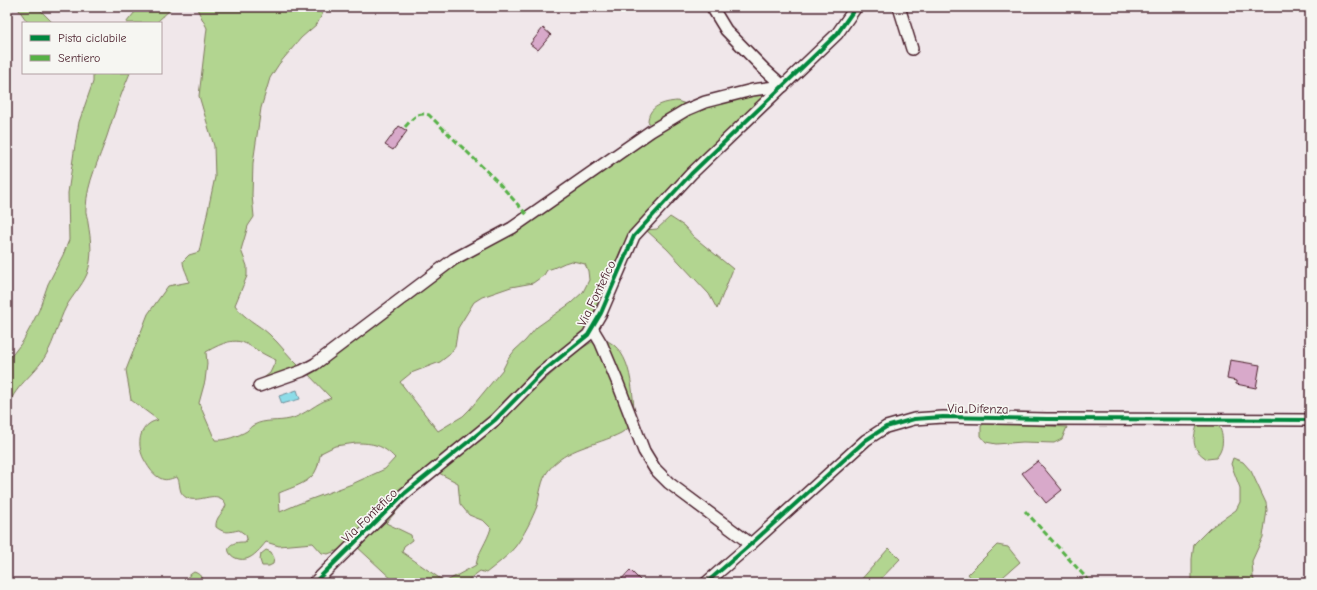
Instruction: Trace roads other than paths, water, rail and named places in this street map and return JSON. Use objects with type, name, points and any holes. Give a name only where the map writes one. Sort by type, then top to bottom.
[{"type":"street","points":[[712,7],[726,30],[783,86]]},
{"type":"street","name":"Via Fontefico","points":[[314,583],[404,494],[495,420],[541,373],[588,335],[601,313],[634,236],[691,174],[837,34],[856,7]]},
{"type":"street","points":[[899,7],[912,49]]},
{"type":"street","points":[[259,386],[315,364],[454,259],[512,228],[651,130],[686,110],[705,102],[740,93],[783,86]]},
{"type":"street","points":[[592,328],[601,342],[644,451],[655,469],[669,483],[751,544]]},
{"type":"street","name":"Via Difenza","points":[[706,583],[866,440],[886,426],[914,419],[943,417],[1310,420]]},
{"type":"water","points":[[297,390],[300,399],[282,404],[279,396]]}]
